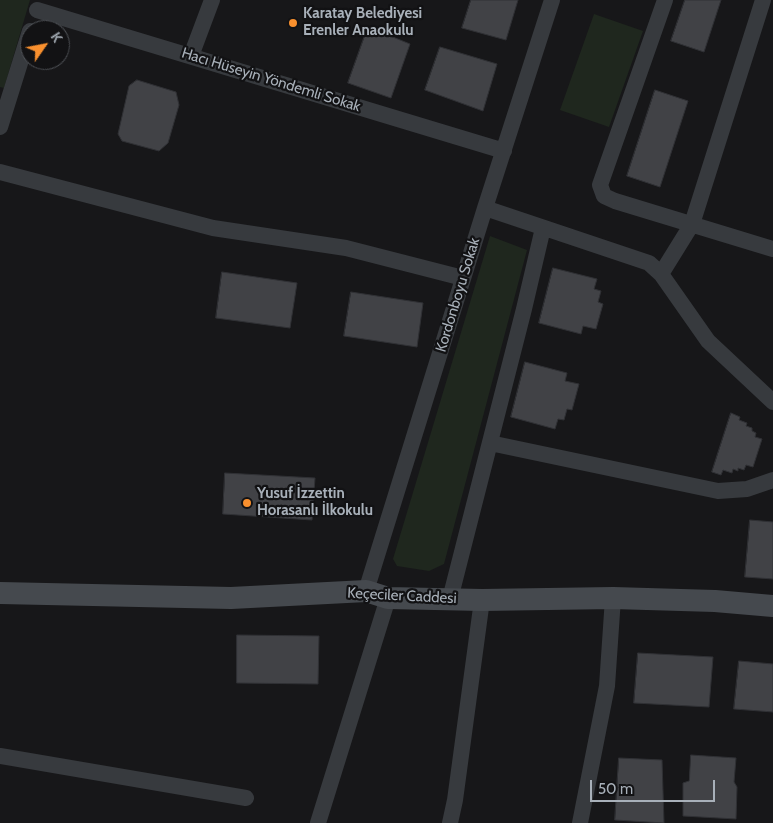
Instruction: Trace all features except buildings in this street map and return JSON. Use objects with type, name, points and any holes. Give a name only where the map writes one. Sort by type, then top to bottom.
[{"type":"street","points":[[191,56],[212,0]]},
{"type":"street","name":"Kordonboyu Sokak","points":[[366,592],[463,278],[552,0]]},
{"type":"street","points":[[666,0],[600,185],[604,196],[773,249]]},
{"type":"street","points":[[661,274],[692,224],[763,0]]},
{"type":"street","points":[[33,20],[38,5]]},
{"type":"street","name":"Hacı Hüseyin Yöndemli Sokak","points":[[38,5],[191,56],[504,151]]},
{"type":"street","points":[[1,122],[20,62]]},
{"type":"street","points":[[0,172],[213,228],[346,248],[463,278]]},
{"type":"street","points":[[485,208],[649,263],[661,274],[708,341],[773,402]]},
{"type":"street","points":[[450,599],[543,228]]},
{"type":"street","points":[[490,443],[718,491],[746,489],[773,480]]},
{"type":"street","name":"Keçeciler Caddesi","points":[[0,593],[231,598],[366,592],[388,598],[482,600],[613,598],[715,601],[773,606]]},
{"type":"street","points":[[318,823],[388,598]]},
{"type":"street","points":[[580,823],[607,686],[613,598]]},
{"type":"street","points":[[450,823],[455,800],[482,600]]},
{"type":"street","points":[[0,756],[246,798]]},
{"type":"shaded area","points":[[0,0],[30,0],[24,20],[20,20],[20,34],[4,88],[0,87]]},
{"type":"shaded area","points":[[594,14],[643,31],[609,127],[560,110]]},
{"type":"shaded area","points":[[490,236],[527,250],[444,564],[429,571],[397,566],[393,559]]},
{"type":"place","name":"Karatay Belediyesi Erenler Anaokulu","points":[[293,23]]},
{"type":"place","name":"Yusuf İzzettin Horasanlı İlkokulu","points":[[247,503]]}]
